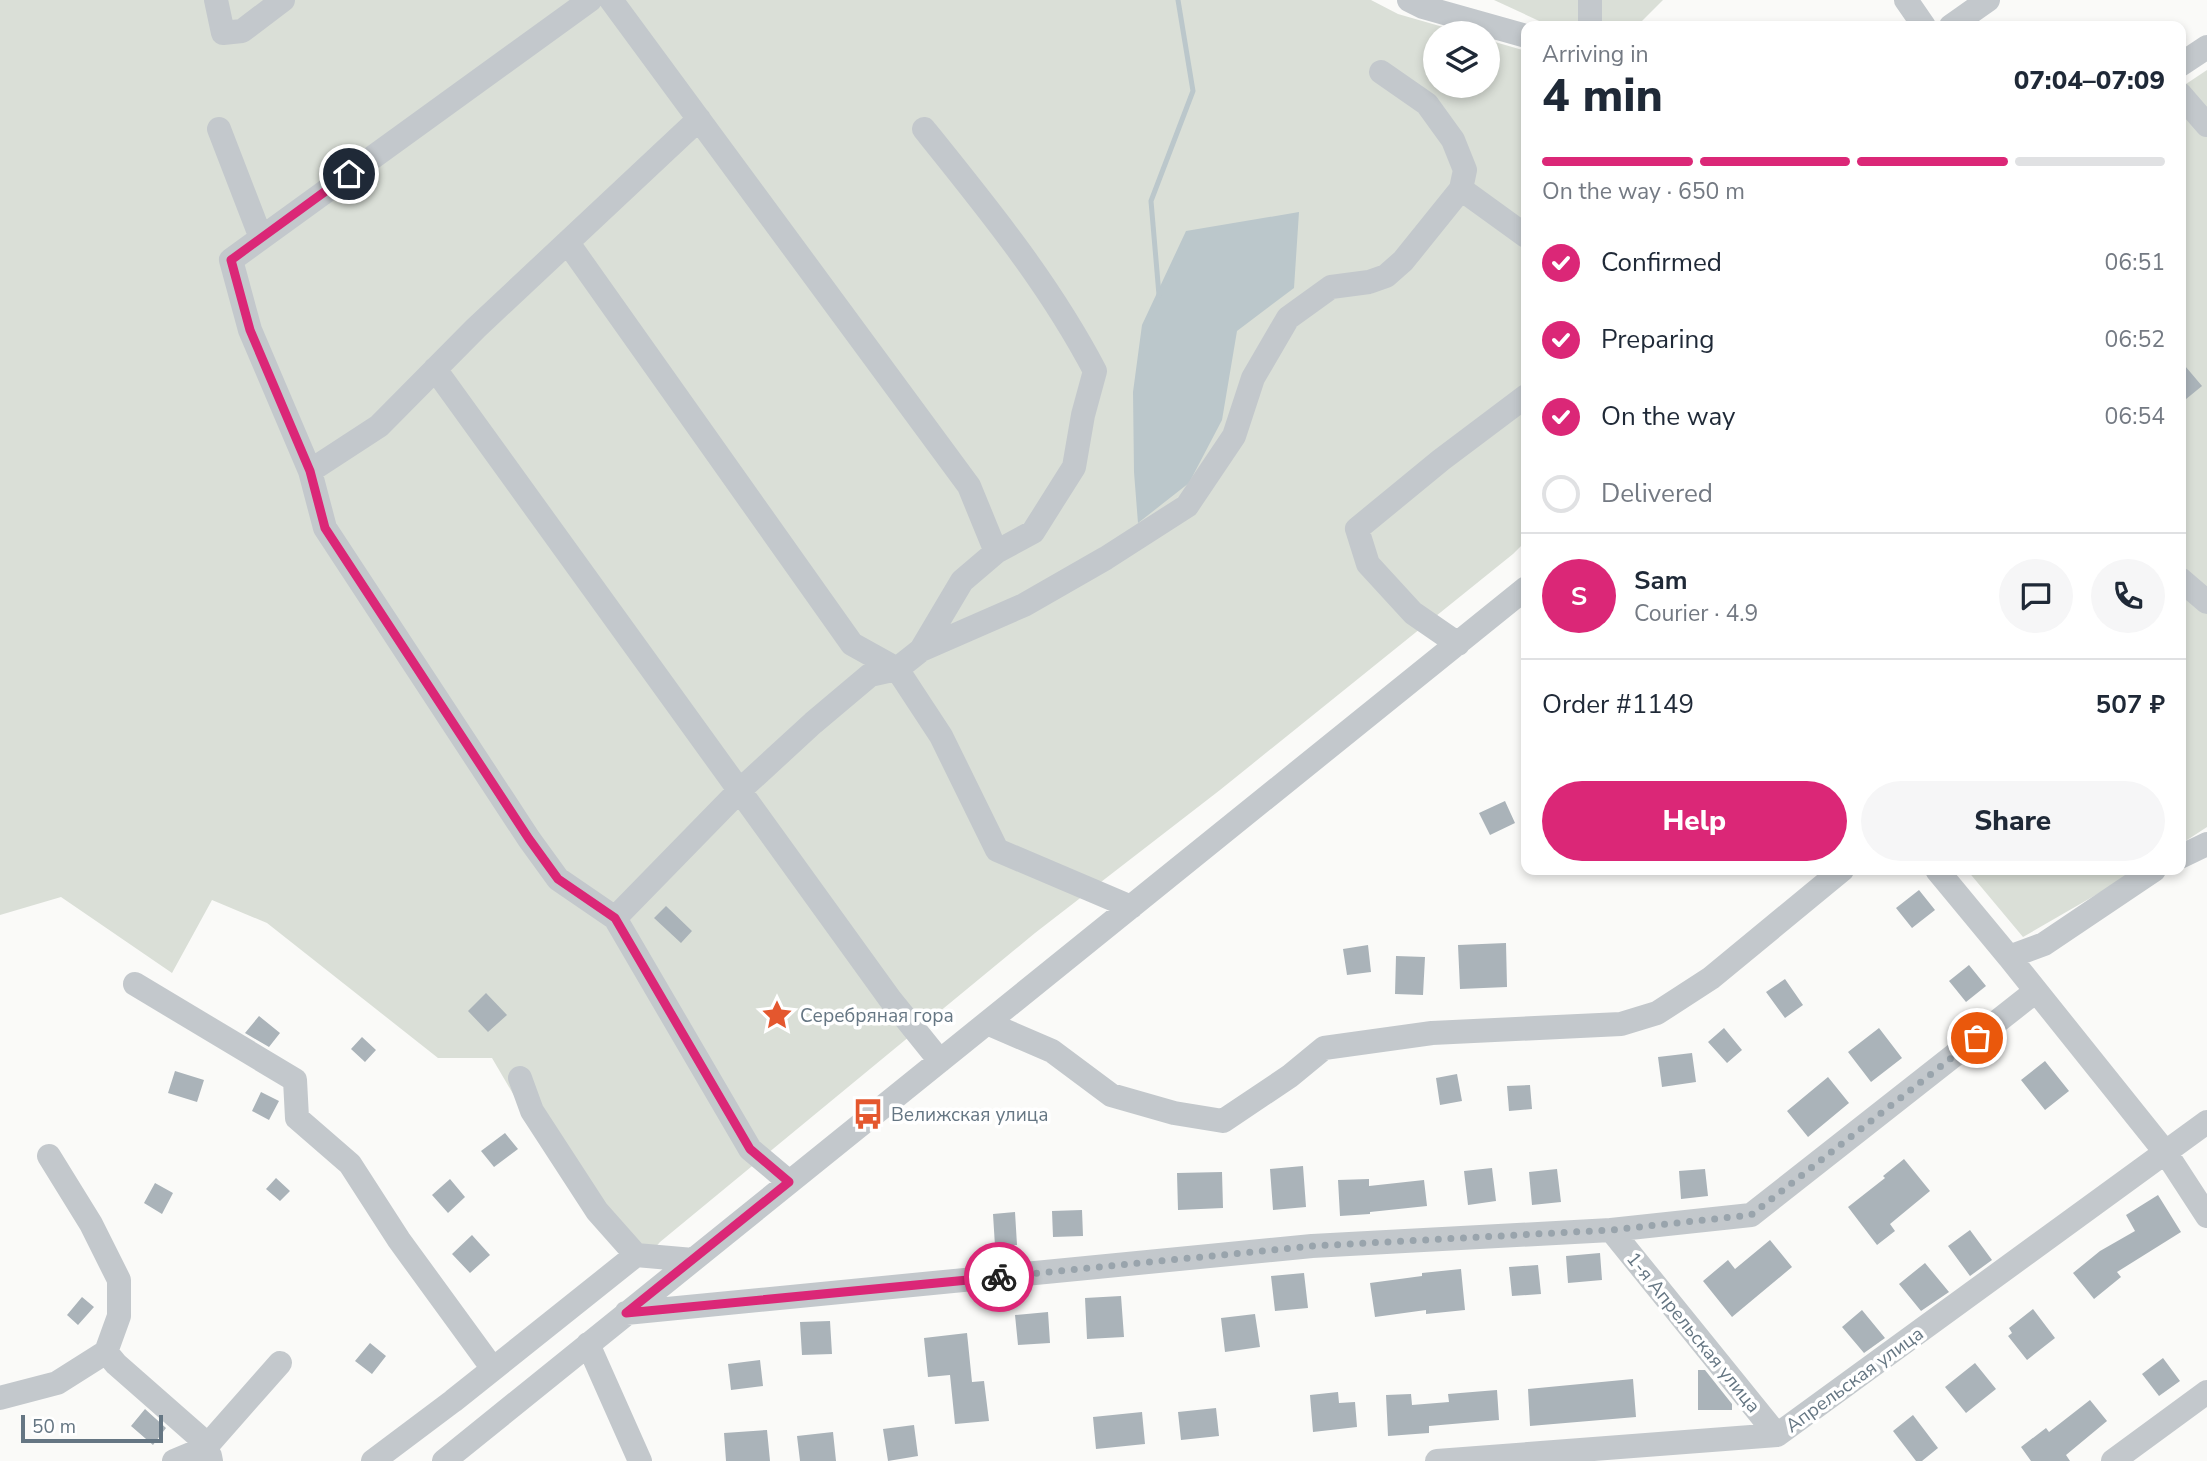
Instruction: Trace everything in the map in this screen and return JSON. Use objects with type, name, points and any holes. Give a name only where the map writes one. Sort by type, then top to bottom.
[{"type":"street","points":[[216,0],[223,33],[242,31],[284,0]]},
{"type":"street","points":[[590,0],[231,260],[250,330],[310,471],[325,528],[529,839],[558,879],[615,918],[750,1149],[789,1182]]},
{"type":"street","points":[[611,0],[969,486],[996,552]]},
{"type":"street","points":[[1409,0],[1521,35]]},
{"type":"street","points":[[1590,0],[1590,21]]},
{"type":"street","points":[[1906,0],[1921,21]]},
{"type":"street","points":[[1958,21],[1988,0]]},
{"type":"street","points":[[2186,61],[2207,47]]},
{"type":"street","points":[[615,918],[739,791],[870,675],[897,669],[921,650],[1024,605],[1106,558],[1187,506],[1234,436],[1253,378],[1288,318],[1331,288],[1369,282],[1386,276],[1403,261],[1461,189],[1465,170],[1453,140],[1427,104],[1381,72]]},
{"type":"street","points":[[2186,101],[2207,125]]},
{"type":"street","points":[[310,471],[379,426],[435,369],[699,119]]},
{"type":"street","points":[[219,129],[261,238]]},
{"type":"street","points":[[921,650],[962,580],[996,552],[1033,532],[1074,467],[1083,415],[1095,371],[1074,331],[1032,266],[924,129]]},
{"type":"street","points":[[1461,189],[1521,232]]},
{"type":"street","points":[[568,243],[852,644],[897,669],[941,736],[997,849],[1131,907]]},
{"type":"street","points":[[435,369],[890,999],[940,1061]]},
{"type":"street","points":[[1458,644],[1413,613],[1368,564],[1357,529],[1421,475],[1521,400]]},
{"type":"street","points":[[2186,584],[2207,602]]},
{"type":"street","points":[[444,1461],[1521,592]]},
{"type":"street","points":[[2186,854],[2207,844]]},
{"type":"street","points":[[988,1023],[1052,1051],[1111,1095],[1174,1113],[1223,1121],[1290,1076],[1325,1048],[1432,1033],[1621,1024],[1657,1013],[1711,978],[1836,875]]},
{"type":"street","points":[[1941,875],[2166,1153],[2207,1216]]},
{"type":"street","points":[[2009,957],[2044,944],[2147,875]]},
{"type":"street","points":[[135,984],[295,1080],[297,1118],[351,1164],[399,1240],[493,1369]]},
{"type":"street","name":"1-я Апрельская улица","points":[[626,1313],[1312,1246],[1611,1230],[1751,1215],[2036,991]]},
{"type":"street","points":[[520,1078],[532,1111],[597,1211],[636,1255],[693,1260]]},
{"type":"street","name":"Апрельская улица","points":[[1437,1461],[1777,1435],[2207,1122]]},
{"type":"street","points":[[0,1398],[57,1383],[106,1352],[119,1316],[119,1280],[91,1224],[49,1156]]},
{"type":"street","name":"1-я Апрельская улица","points":[[1611,1230],[1777,1435]]},
{"type":"street","points":[[373,1461],[636,1255]]},
{"type":"street","points":[[588,1344],[639,1461]]},
{"type":"street","points":[[106,1352],[116,1364],[198,1436],[208,1455]]},
{"type":"street","points":[[174,1461],[208,1455],[280,1363]]},
{"type":"street","points":[[2113,1461],[2207,1392]]},
{"type":"shaded area","points":[[0,0],[1371,0],[1398,14],[1423,21],[1423,98],[1500,98],[1500,43],[1521,50],[1521,546],[1220,790],[1035,933],[660,1242],[634,1271],[550,1157],[492,1058],[438,1058],[267,923],[212,900],[172,973],[61,897],[0,915]]},
{"type":"shaded area","points":[[1494,0],[1663,0],[1642,21],[1539,21]]},
{"type":"shaded area","points":[[2207,70],[2207,827],[2186,841],[2186,84]]},
{"type":"shaded area","points":[[1299,212],[1294,288],[1237,331],[1222,420],[1189,483],[1138,523],[1133,392],[1142,325],[1186,231]]},
{"type":"shaded area","points":[[1971,875],[2130,875],[2023,937]]},
{"type":"building","points":[[2186,367],[2202,386],[2186,399]]},
{"type":"building","points":[[1505,801],[1515,823],[1490,835],[1479,813]]},
{"type":"building","points":[[1919,890],[1935,910],[1912,928],[1896,908]]},
{"type":"building","points":[[666,906],[692,931],[681,943],[654,918]]},
{"type":"building","points":[[1506,943],[1507,987],[1460,989],[1458,945]]},
{"type":"building","points":[[1368,945],[1371,972],[1347,975],[1343,949]]},
{"type":"building","points":[[1396,956],[1425,957],[1423,995],[1395,994]]},
{"type":"building","points":[[1969,965],[1986,986],[1966,1002],[1949,981]]},
{"type":"building","points":[[1785,979],[1803,1005],[1785,1018],[1766,992]]},
{"type":"building","points":[[486,993],[507,1015],[488,1032],[468,1011]]},
{"type":"building","points":[[259,1016],[280,1033],[269,1047],[245,1033]]},
{"type":"building","points":[[1724,1028],[1742,1050],[1727,1063],[1708,1042]]},
{"type":"building","points":[[1879,1028],[1902,1058],[1871,1082],[1848,1052]]},
{"type":"building","points":[[362,1037],[376,1050],[365,1062],[351,1049]]},
{"type":"building","points":[[1692,1053],[1696,1082],[1662,1087],[1658,1057]]},
{"type":"building","points":[[2045,1061],[2069,1091],[2045,1110],[2021,1080]]},
{"type":"building","points":[[175,1071],[204,1080],[197,1102],[168,1093]]},
{"type":"building","points":[[1457,1074],[1462,1101],[1440,1105],[1436,1078]]},
{"type":"building","points":[[1828,1077],[1849,1103],[1808,1137],[1787,1111]]},
{"type":"building","points":[[1530,1085],[1532,1109],[1509,1111],[1507,1086]]},
{"type":"building","points":[[261,1092],[279,1101],[269,1120],[252,1111]]},
{"type":"building","points":[[505,1133],[518,1149],[494,1167],[481,1151]]},
{"type":"building","points":[[1904,1159],[1930,1191],[1890,1224],[1895,1231],[1877,1245],[1848,1207]]},
{"type":"building","points":[[1303,1166],[1306,1207],[1273,1210],[1270,1169]]},
{"type":"building","points":[[1492,1168],[1496,1201],[1468,1205],[1464,1171]]},
{"type":"building","points":[[1557,1169],[1561,1202],[1532,1205],[1529,1172]]},
{"type":"building","points":[[1705,1169],[1708,1196],[1681,1199],[1679,1171]]},
{"type":"building","points":[[1222,1172],[1223,1208],[1178,1210],[1177,1173]]},
{"type":"building","points":[[276,1178],[290,1191],[280,1201],[266,1189]]},
{"type":"building","points":[[450,1179],[465,1197],[448,1213],[432,1195]]},
{"type":"building","points":[[1369,1179],[1369,1186],[1424,1180],[1427,1206],[1340,1216],[1338,1180]]},
{"type":"building","points":[[155,1183],[173,1193],[162,1214],[144,1203]]},
{"type":"building","points":[[2158,1195],[2181,1232],[2117,1272],[2121,1277],[2094,1299],[2073,1273],[2100,1251],[2135,1231],[2126,1215]]},
{"type":"building","points":[[1082,1210],[1083,1236],[1053,1237],[1052,1211]]},
{"type":"building","points":[[1015,1212],[1017,1245],[995,1246],[993,1214]]},
{"type":"building","points":[[1970,1230],[1992,1260],[1970,1276],[1948,1246]]},
{"type":"building","points":[[472,1235],[490,1255],[470,1273],[452,1254]]},
{"type":"building","points":[[1770,1240],[1792,1267],[1732,1317],[1703,1281],[1728,1260],[1735,1269]]},
{"type":"building","points":[[1600,1253],[1602,1280],[1568,1283],[1566,1256]]},
{"type":"building","points":[[1925,1263],[1949,1292],[1921,1311],[1899,1284]]},
{"type":"building","points":[[1538,1265],[1541,1294],[1512,1296],[1509,1267]]},
{"type":"building","points":[[1461,1269],[1465,1310],[1426,1314],[1426,1310],[1375,1317],[1370,1283]]},
{"type":"building","points":[[1304,1273],[1308,1308],[1275,1311],[1271,1276]]},
{"type":"building","points":[[1121,1296],[1124,1337],[1087,1339],[1085,1298]]},
{"type":"building","points":[[82,1297],[94,1307],[78,1325],[67,1315]]},
{"type":"building","points":[[2033,1309],[2055,1338],[2027,1360],[2008,1336],[2012,1333],[2009,1328]]},
{"type":"building","points":[[1862,1310],[1885,1338],[1864,1353],[1842,1327]]},
{"type":"building","points":[[1048,1312],[1050,1343],[1018,1345],[1015,1315]]},
{"type":"building","points":[[1255,1314],[1260,1347],[1225,1352],[1221,1318]]},
{"type":"building","points":[[830,1321],[832,1354],[802,1355],[800,1322]]},
{"type":"building","points":[[967,1333],[972,1382],[984,1381],[989,1421],[955,1424],[950,1375],[928,1377],[924,1338]]},
{"type":"building","points":[[370,1343],[386,1356],[372,1374],[355,1361]]},
{"type":"building","points":[[2163,1358],[2180,1381],[2159,1396],[2142,1374]]},
{"type":"building","points":[[760,1360],[763,1386],[731,1390],[728,1364]]},
{"type":"building","points":[[1975,1363],[1996,1389],[1966,1413],[1945,1387]]},
{"type":"building","points":[[1698,1370],[1705,1370],[1732,1404],[1732,1410],[1698,1410]]},
{"type":"building","points":[[1633,1379],[1636,1417],[1530,1426],[1528,1389]]},
{"type":"building","points":[[1497,1390],[1499,1420],[1429,1426],[1429,1433],[1388,1436],[1386,1395],[1411,1394],[1412,1405],[1449,1402],[1448,1394]]},
{"type":"building","points":[[1338,1392],[1339,1403],[1355,1402],[1357,1427],[1313,1432],[1310,1395]]},
{"type":"building","points":[[2090,1400],[2107,1421],[2066,1455],[2070,1461],[2031,1461],[2021,1447],[2046,1428],[2049,1432]]},
{"type":"building","points":[[1216,1408],[1219,1436],[1181,1440],[1178,1412]]},
{"type":"building","points":[[145,1409],[166,1428],[153,1445],[131,1426]]},
{"type":"building","points":[[1142,1412],[1145,1444],[1096,1449],[1093,1417]]},
{"type":"building","points":[[1913,1415],[1938,1448],[1922,1461],[1916,1461],[1893,1431]]},
{"type":"building","points":[[914,1425],[918,1456],[888,1461],[883,1429]]},
{"type":"building","points":[[767,1430],[770,1461],[726,1461],[724,1433]]},
{"type":"building","points":[[833,1432],[836,1461],[800,1461],[797,1436]]},
{"type":"waterway","points":[[1159,295],[1151,201],[1193,91],[1178,0]]},
{"type":"way so far","points":[[999,1277],[1312,1246],[1611,1230],[1751,1215],[1977,1038]]},
{"type":"place","name":"Серебряная гора","points":[[777,1015]]},
{"type":"place","name":"Велижская улица","points":[[868,1114]]},
{"type":"route","points":[[349,174],[231,260],[250,330],[310,471],[325,528],[529,839],[558,879],[615,918],[750,1149],[789,1182],[626,1313],[999,1277]]}]
